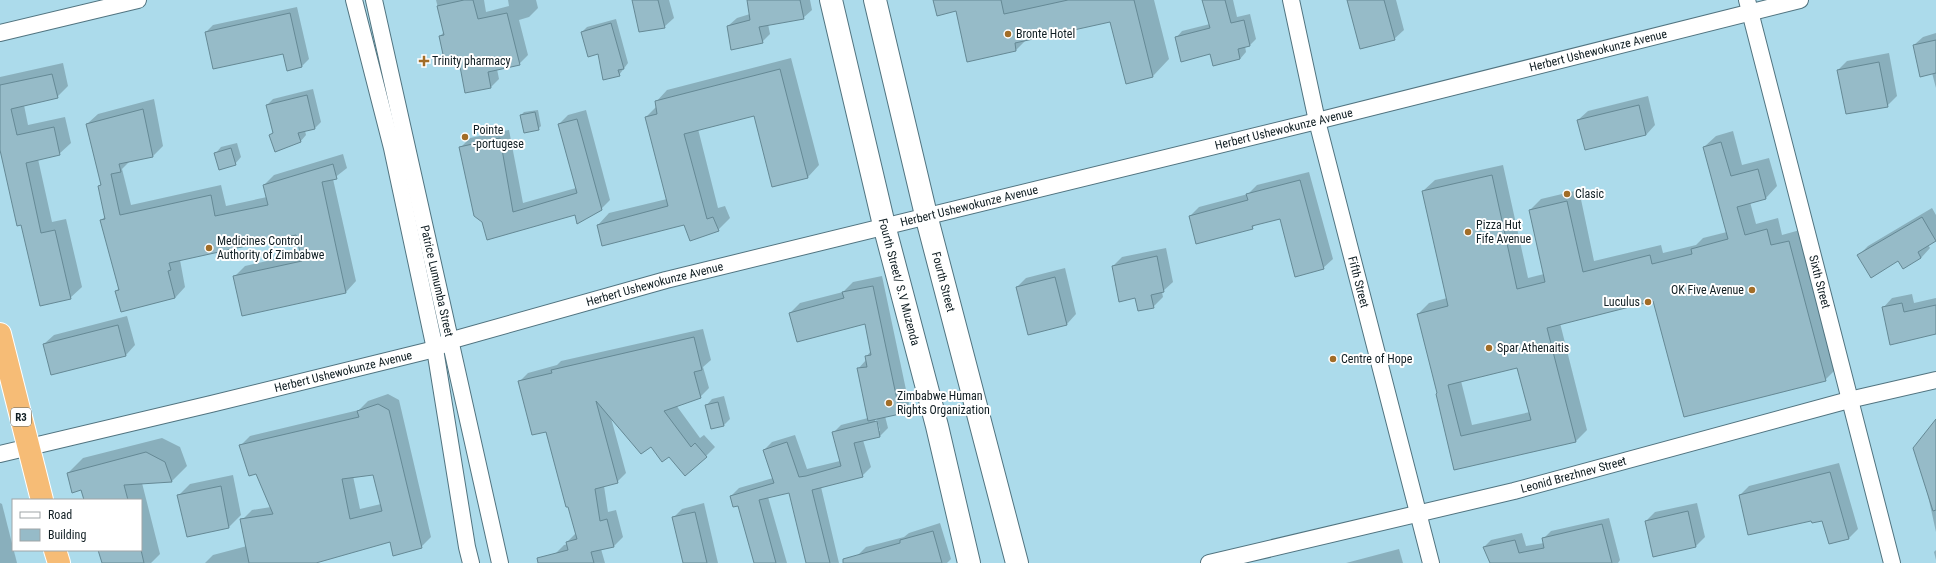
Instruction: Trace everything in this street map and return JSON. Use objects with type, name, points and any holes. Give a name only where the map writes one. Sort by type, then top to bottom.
[{"type":"highway","name":"R3","points":[[0,334],[42,499]]},
{"type":"highway","points":[[55,551],[59,563]]},
{"type":"main road","name":"Fourth Street/ S.V Muzenda","points":[[831,0],[884,225],[937,426],[969,563]]},
{"type":"main road","name":"Fourth Street","points":[[875,0],[926,215],[1017,563]]},
{"type":"street","points":[[0,33],[138,0]]},
{"type":"street","name":"Patrice Lumumba Street","points":[[354,0],[392,148],[435,349],[471,563]]},
{"type":"street","name":"Patrice Lumumba Street","points":[[374,0],[407,144],[449,341],[500,563]]},
{"type":"street","name":"Fifth Street","points":[[1291,0],[1317,121],[1431,563]]},
{"type":"street","name":"Herbert Ushewokunze Avenue","points":[[0,454],[435,349],[449,341],[666,280],[884,225],[1317,121],[1748,6],[1800,0]]},
{"type":"street","name":"Sixth Street","points":[[1748,6],[1892,563]]},
{"type":"street","name":"Leonid Brezhnev Street","points":[[1209,563],[1514,491],[1849,400],[1936,380]]},
{"type":"shaded area","points":[[0,0],[1936,0],[1936,563],[0,563]]},
{"type":"building","points":[[464,0],[473,0],[478,19],[507,13],[520,65],[488,72],[491,88],[465,93],[458,56],[444,59],[439,36],[444,35],[437,6]]},
{"type":"building","points":[[632,0],[658,0],[665,28],[639,32]]},
{"type":"building","points":[[747,0],[800,0],[804,19],[759,27],[763,43],[731,50],[727,26],[750,20]]},
{"type":"building","name":"Bronte Hotel","points":[[933,0],[1001,0],[1004,14],[1068,0],[1134,0],[1153,77],[1126,84],[1110,22],[1015,43],[1016,51],[967,62],[956,11],[937,16]]},
{"type":"building","points":[[1202,0],[1225,0],[1231,23],[1244,20],[1250,46],[1238,49],[1240,59],[1213,66],[1210,54],[1181,62],[1175,37],[1210,28]]},
{"type":"building","points":[[1347,0],[1384,0],[1395,40],[1360,49]]},
{"type":"building","points":[[290,13],[302,67],[287,71],[283,54],[213,69],[205,32]]},
{"type":"building","points":[[611,23],[624,69],[618,70],[620,76],[603,80],[598,54],[588,57],[581,32]]},
{"type":"building","points":[[1936,40],[1936,73],[1920,77],[1913,45]]},
{"type":"building","points":[[1879,62],[1888,107],[1846,114],[1837,70]]},
{"type":"building","points":[[780,69],[808,178],[772,187],[754,116],[684,134],[707,219],[713,217],[719,231],[690,241],[684,225],[602,246],[597,225],[668,206],[645,117],[657,114],[655,101]]},
{"type":"building","points":[[52,74],[58,98],[11,109],[17,135],[54,127],[60,155],[26,163],[41,233],[55,230],[71,299],[40,306],[21,225],[17,226],[0,150],[0,85]]},
{"type":"building","points":[[307,95],[315,129],[298,133],[301,142],[275,152],[269,135],[273,133],[266,105]]},
{"type":"building","points":[[1639,105],[1646,135],[1585,150],[1577,120]]},
{"type":"building","points":[[143,109],[153,157],[119,164],[121,172],[111,174],[120,215],[211,195],[215,216],[268,205],[263,185],[333,164],[337,179],[322,182],[346,293],[242,316],[233,276],[302,261],[296,235],[169,263],[171,270],[168,271],[175,298],[121,312],[115,291],[119,290],[100,220],[105,219],[98,186],[101,185],[86,124]]},
{"type":"building","points":[[535,112],[539,130],[524,133],[520,115]]},
{"type":"building","points":[[577,119],[602,210],[577,224],[575,215],[487,240],[482,222],[474,216],[459,147],[500,138],[513,212],[577,193],[558,124]]},
{"type":"building","points":[[1721,142],[1731,176],[1758,169],[1766,199],[1737,207],[1745,235],[1767,229],[1771,245],[1789,241],[1826,381],[1684,417],[1653,301],[1547,328],[1576,442],[1454,470],[1437,393],[1417,314],[1448,306],[1422,191],[1492,175],[1517,289],[1545,282],[1529,210],[1567,201],[1583,272],[1650,255],[1652,264],[1692,254],[1691,249],[1728,239],[1703,147]],"holes":[[[1517,368],[1531,420],[1461,436],[1448,385]]]},
{"type":"building","points":[[231,148],[236,165],[219,170],[214,153]]},
{"type":"building","points":[[1300,180],[1324,269],[1295,277],[1280,219],[1252,226],[1253,229],[1196,244],[1189,216],[1248,200],[1246,194]]},
{"type":"building","points":[[1922,217],[1936,241],[1918,252],[1921,258],[1903,269],[1898,261],[1871,278],[1857,255]]},
{"type":"building","points":[[1157,256],[1164,292],[1151,295],[1154,308],[1138,311],[1135,298],[1119,302],[1112,266]]},
{"type":"building","points":[[1055,277],[1067,325],[1028,335],[1016,287]]},
{"type":"building","points":[[873,286],[900,414],[868,421],[857,368],[867,367],[865,356],[871,355],[865,324],[797,342],[789,313],[844,298],[842,292]]},
{"type":"building","points":[[1902,303],[1904,312],[1936,305],[1936,334],[1890,345],[1882,307]]},
{"type":"building","points":[[118,325],[126,356],[51,375],[43,344]]},
{"type":"building","points":[[694,337],[702,370],[694,372],[701,398],[664,411],[691,447],[695,443],[707,457],[685,476],[669,457],[662,462],[651,447],[641,454],[596,401],[618,483],[595,489],[600,521],[607,519],[614,547],[591,552],[594,563],[538,563],[537,558],[568,550],[566,542],[577,539],[568,507],[566,507],[546,432],[532,435],[518,381],[552,373],[551,370]]},
{"type":"building","points":[[718,402],[724,426],[711,429],[705,405]]},
{"type":"building","points":[[378,404],[389,410],[422,548],[393,556],[390,542],[316,563],[249,563],[240,519],[273,514],[256,474],[249,476],[239,445],[359,417],[357,411]],"holes":[[[373,475],[382,511],[350,519],[342,479]]]},
{"type":"building","points":[[1936,419],[1936,510],[1933,511],[1913,448]]},
{"type":"building","points":[[877,421],[880,437],[854,443],[863,477],[812,490],[830,563],[806,563],[789,493],[759,500],[776,563],[754,563],[738,506],[733,507],[730,496],[774,483],[763,450],[787,442],[799,477],[806,476],[841,466],[832,432]]},
{"type":"building","points":[[146,452],[165,462],[172,482],[124,485],[128,499],[84,499],[81,490],[72,493],[67,473]]},
{"type":"building","points":[[1830,472],[1849,539],[1829,544],[1822,521],[1812,523],[1811,521],[1748,535],[1739,495]]},
{"type":"building","points":[[221,486],[229,528],[187,537],[177,495]]},
{"type":"building","points":[[1688,511],[1696,547],[1653,557],[1645,521]]},
{"type":"building","points":[[695,512],[707,563],[683,563],[672,517]]},
{"type":"building","points":[[1602,524],[1612,563],[1490,563],[1483,547],[1515,540],[1519,553],[1544,548],[1542,538]]},
{"type":"building","points":[[933,531],[942,563],[843,563],[843,559],[900,543],[900,540]]},
{"type":"building","points":[[98,551],[141,551],[144,563],[102,563]]},
{"type":"place","name":"Bronte Hotel","points":[[1008,34]]},
{"type":"place","name":"Trinity pharmacy","points":[[424,61]]},
{"type":"place","name":"Pointe -portugese","points":[[465,137]]},
{"type":"place","name":"Clasic","points":[[1567,194]]},
{"type":"place","name":"Pizza Hut Fife Avenue","points":[[1468,232]]},
{"type":"place","name":"Medicines Control Authority of Zimbabwe","points":[[209,248]]},
{"type":"place","name":"OK Five Avenue","points":[[1752,290]]},
{"type":"place","name":"Luculus","points":[[1648,302]]},
{"type":"place","name":"Spar Athenaitis","points":[[1489,348]]},
{"type":"place","name":"Centre of Hope","points":[[1333,359]]},
{"type":"place","name":"Zimbabwe Human Rights Organization","points":[[889,403]]}]
